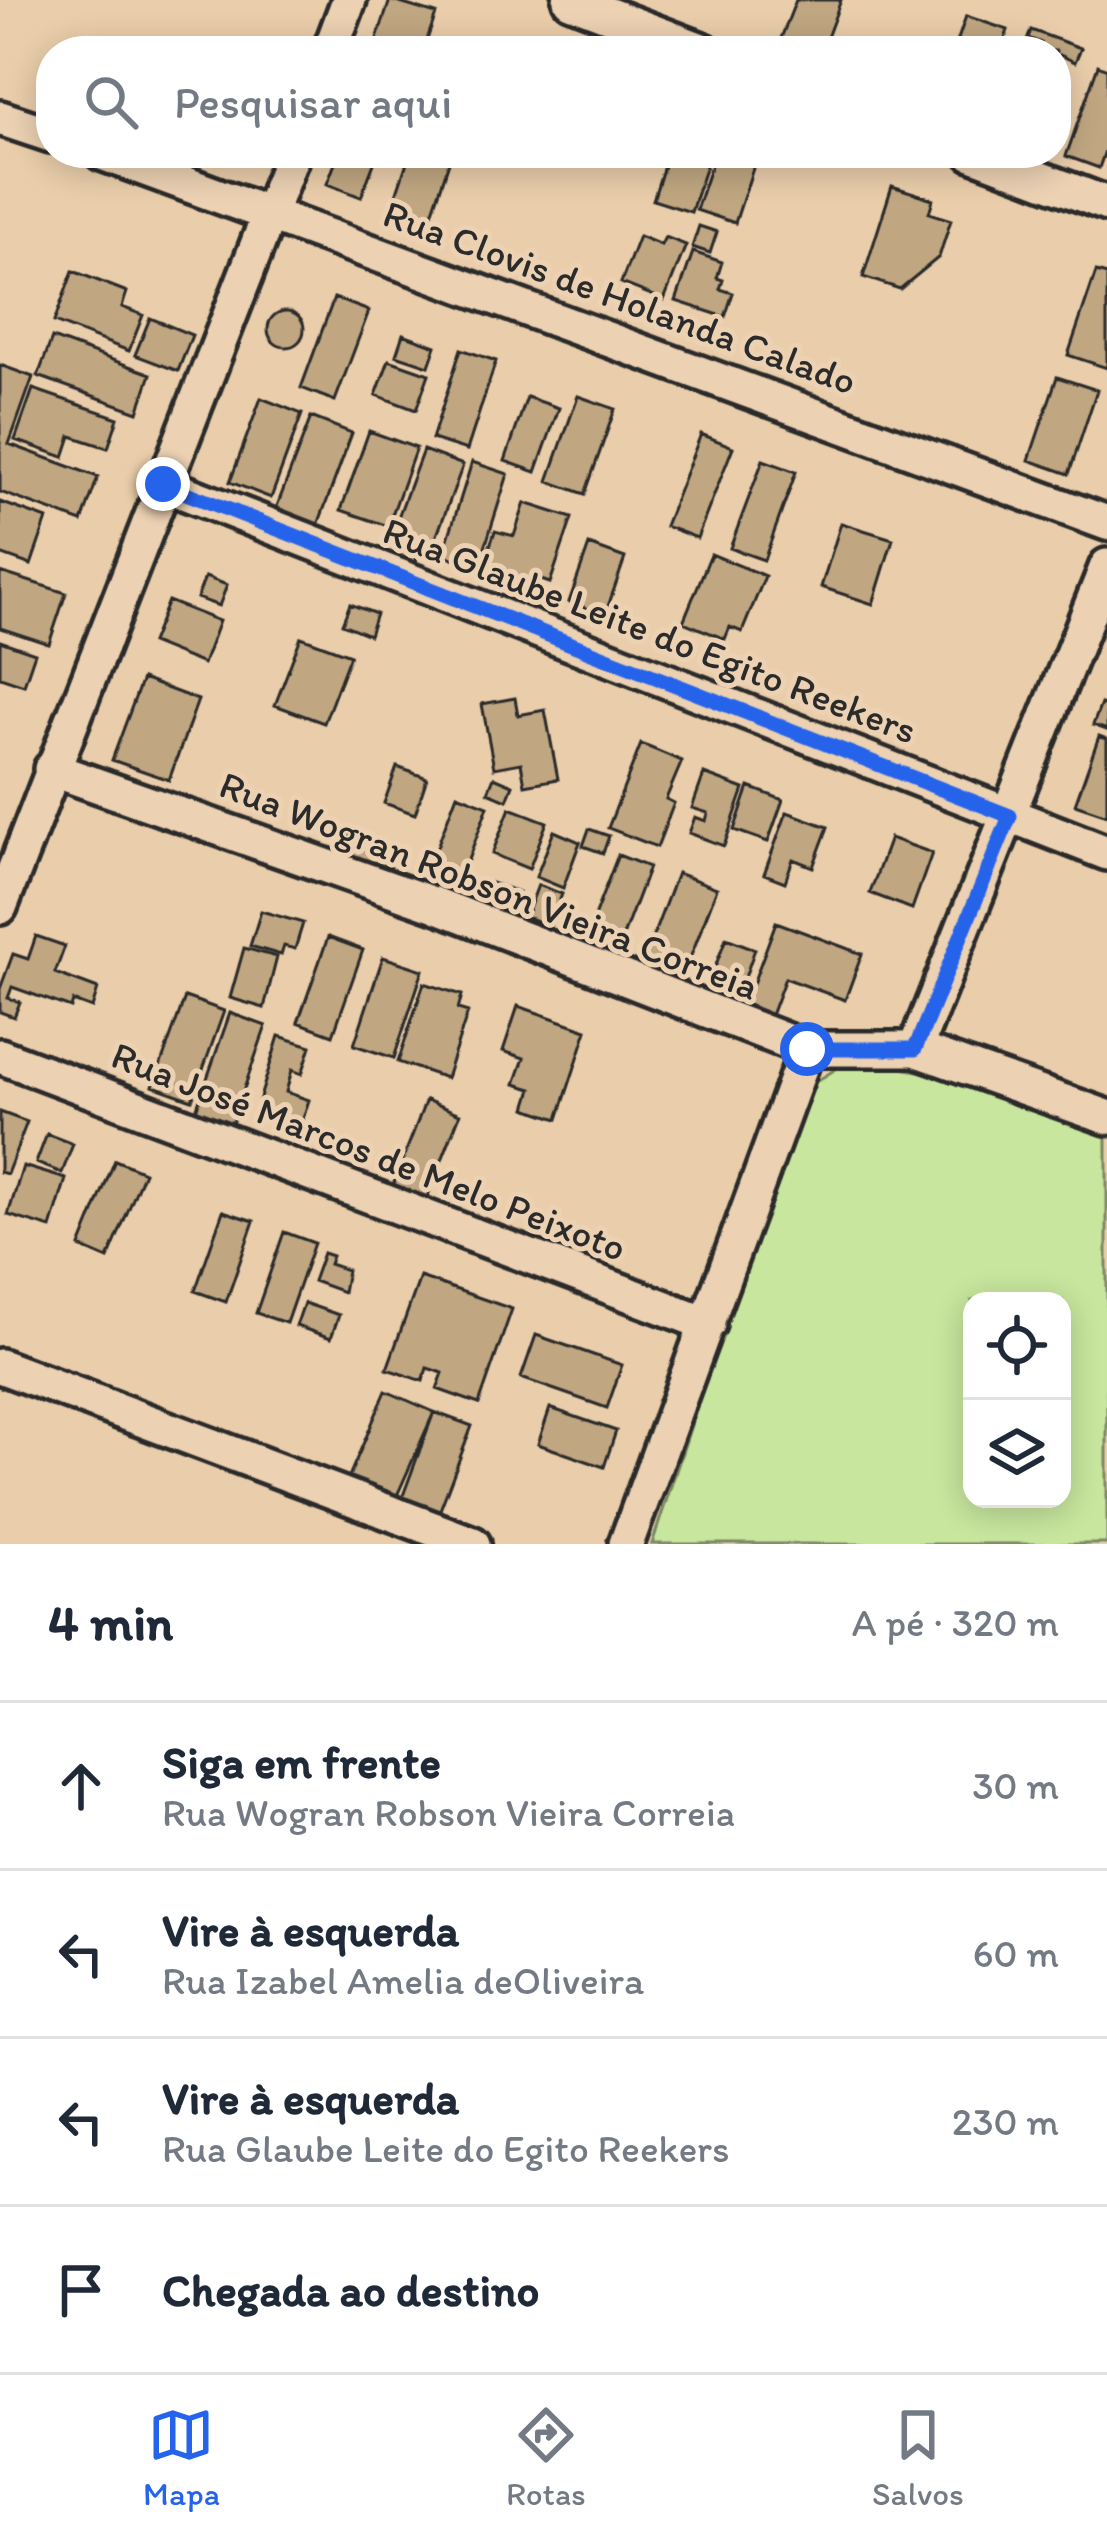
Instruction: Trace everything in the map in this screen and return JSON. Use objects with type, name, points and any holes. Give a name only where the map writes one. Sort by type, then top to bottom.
[{"type":"street","points":[[336,36],[349,0]]},
{"type":"street","points":[[570,0],[665,36]]},
{"type":"street","points":[[0,118],[36,130]]},
{"type":"street","name":"Rua Clovis de Holanda Calado","points":[[145,168],[1107,523]]},
{"type":"street","points":[[0,907],[287,168]]},
{"type":"street","points":[[1012,168],[1107,204]]},
{"type":"street","name":"Rua Glaube Leite do Egito Reekers","points":[[163,484],[1107,853]]},
{"type":"street","points":[[915,1049],[1107,566]]},
{"type":"street","name":"Rua Wogran Robson Vieira Correia","points":[[51,769],[436,905],[807,1049],[915,1049],[1107,1117]]},
{"type":"street","points":[[626,1544],[807,1049]]},
{"type":"street","name":"Rua José Marcos de Melo Peixoto","points":[[0,1056],[708,1324]]},
{"type":"street","points":[[0,1366],[473,1544]]},
{"type":"green space","points":[[847,1062],[881,1065],[980,1086],[1107,1133],[1107,1544],[652,1544],[801,1091]]},
{"type":"building","points":[[390,0],[436,14],[428,36],[378,36]]},
{"type":"building","points":[[796,0],[841,0],[828,36],[782,36]]},
{"type":"building","points":[[966,16],[1008,30],[1006,36],[959,36]]},
{"type":"building","points":[[1071,44],[1081,48],[1075,62],[1071,60]]},
{"type":"building","points":[[1098,65],[1107,69],[1107,145],[1099,168],[1071,158],[1071,142]]},
{"type":"building","points":[[333,168],[372,168],[361,197],[327,184]]},
{"type":"building","points":[[405,168],[447,168],[426,232],[388,219]]},
{"type":"building","points":[[663,168],[705,168],[691,212],[653,200]]},
{"type":"building","points":[[710,168],[753,168],[735,223],[696,210]]},
{"type":"building","points":[[892,186],[933,199],[929,213],[951,220],[939,257],[900,289],[863,277]]},
{"type":"building","points":[[699,226],[717,232],[710,253],[692,247]]},
{"type":"building","points":[[639,236],[661,245],[665,237],[686,245],[664,300],[621,283]]},
{"type":"building","points":[[693,252],[722,262],[717,278],[723,280],[720,289],[733,293],[725,317],[676,301]]},
{"type":"building","points":[[73,271],[127,292],[122,307],[143,315],[129,351],[54,322]]},
{"type":"building","points":[[1096,272],[1107,275],[1107,368],[1068,355]]},
{"type":"building","points":[[334,298],[369,311],[335,401],[301,388]]},
{"type":"building","points":[[286,311],[299,316],[304,329],[299,342],[286,347],[273,342],[268,329],[273,316]]},
{"type":"building","points":[[150,318],[192,335],[178,371],[135,355]]},
{"type":"building","points":[[403,334],[436,346],[429,366],[396,355]]},
{"type":"building","points":[[52,338],[151,374],[138,412],[38,376]]},
{"type":"building","points":[[461,349],[496,361],[467,450],[432,439]]},
{"type":"building","points":[[389,360],[429,374],[416,410],[376,395]]},
{"type":"building","points":[[0,365],[33,377],[9,444],[98,477],[82,522],[0,492]]},
{"type":"building","points":[[1057,377],[1097,390],[1069,474],[1029,460]]},
{"type":"building","points":[[33,389],[118,418],[108,448],[71,436],[64,457],[15,440]]},
{"type":"building","points":[[578,396],[615,409],[585,494],[548,481]]},
{"type":"building","points":[[527,397],[559,408],[536,472],[505,461]]},
{"type":"building","points":[[261,398],[302,414],[271,498],[230,482]]},
{"type":"building","points":[[311,417],[352,433],[318,525],[276,509]]},
{"type":"building","points":[[369,431],[416,448],[388,526],[341,510]]},
{"type":"building","points":[[701,434],[733,447],[697,538],[665,526]]},
{"type":"building","points":[[423,450],[463,465],[434,543],[394,528]]},
{"type":"building","points":[[763,460],[796,472],[764,560],[730,548]]},
{"type":"building","points":[[472,462],[508,474],[479,566],[443,555]]},
{"type":"building","points":[[0,502],[47,519],[31,565],[0,554]]},
{"type":"building","points":[[525,503],[572,518],[550,583],[535,578],[532,587],[495,574],[497,567],[484,563],[495,531],[514,536]]},
{"type":"building","points":[[841,523],[893,539],[873,604],[821,587]]},
{"type":"building","points":[[406,537],[422,543],[415,563],[399,557]]},
{"type":"building","points":[[589,545],[625,558],[605,615],[569,602]]},
{"type":"building","points":[[711,554],[765,576],[742,632],[730,627],[725,639],[683,622]]},
{"type":"building","points":[[0,572],[66,593],[49,644],[0,628]]},
{"type":"building","points":[[205,577],[227,585],[219,606],[197,598]]},
{"type":"building","points":[[168,601],[219,621],[203,664],[151,643]]},
{"type":"building","points":[[350,604],[376,614],[369,635],[342,624]]},
{"type":"building","points":[[301,637],[350,655],[324,723],[275,705]]},
{"type":"building","points":[[0,641],[35,653],[24,685],[0,677]]},
{"type":"building","points":[[142,679],[198,700],[169,780],[112,760]]},
{"type":"building","points":[[515,698],[518,715],[545,710],[558,779],[525,785],[521,763],[494,768],[482,704]]},
{"type":"building","points":[[1101,704],[1107,706],[1107,730],[1093,725]]},
{"type":"building","points":[[1099,736],[1107,739],[1107,815],[1075,804]]},
{"type":"building","points":[[641,744],[682,761],[666,799],[674,803],[657,847],[608,828]]},
{"type":"building","points":[[397,767],[427,778],[415,814],[384,803]]},
{"type":"building","points":[[704,774],[744,789],[724,846],[689,833],[695,817],[706,821],[708,813],[692,808]]},
{"type":"building","points":[[494,777],[513,785],[507,800],[488,792]]},
{"type":"building","points":[[749,787],[783,800],[768,842],[734,830]]},
{"type":"building","points":[[457,794],[488,806],[456,892],[424,881]]},
{"type":"building","points":[[510,808],[547,822],[529,869],[492,854]]},
{"type":"building","points":[[787,812],[828,827],[813,867],[793,859],[785,882],[764,874]]},
{"type":"building","points":[[589,829],[609,836],[603,853],[583,846]]},
{"type":"building","points":[[554,831],[580,842],[563,888],[536,877]]},
{"type":"building","points":[[351,836],[395,853],[386,877],[342,861]]},
{"type":"building","points":[[890,838],[932,853],[912,909],[870,893]]},
{"type":"building","points":[[618,855],[649,867],[615,957],[583,945]]},
{"type":"building","points":[[677,873],[717,888],[682,979],[643,963]]},
{"type":"building","points":[[482,880],[519,892],[512,915],[475,903]]},
{"type":"building","points":[[538,885],[562,894],[550,926],[526,917]]},
{"type":"building","points":[[261,911],[303,923],[295,949],[284,946],[281,955],[250,946]]},
{"type":"building","points":[[776,922],[862,954],[845,1000],[785,978],[770,1018],[744,1008]]},
{"type":"building","points":[[36,936],[65,946],[55,973],[98,989],[92,1008],[73,1001],[71,1008],[12,987],[8,998],[20,1002],[14,1017],[0,1012],[0,989],[13,954],[28,959]]},
{"type":"building","points":[[328,937],[363,950],[333,1035],[298,1022]]},
{"type":"building","points":[[726,938],[755,949],[738,997],[708,986]]},
{"type":"building","points":[[244,948],[277,957],[264,1008],[230,998]]},
{"type":"building","points":[[383,957],[423,970],[394,1058],[354,1045]]},
{"type":"building","points":[[424,983],[462,995],[458,1009],[468,1012],[446,1078],[398,1062]]},
{"type":"building","points":[[185,997],[224,1011],[192,1100],[153,1086]]},
{"type":"building","points":[[518,1006],[587,1030],[558,1119],[526,1108],[532,1089],[515,1084],[524,1058],[503,1051]]},
{"type":"building","points":[[230,1013],[266,1026],[232,1123],[196,1110]]},
{"type":"building","points":[[279,1036],[311,1046],[302,1074],[292,1070],[286,1092],[309,1100],[300,1128],[255,1114]]},
{"type":"building","points":[[426,1100],[460,1114],[427,1198],[393,1185]]},
{"type":"building","points":[[0,1112],[27,1122],[7,1174],[0,1172]]},
{"type":"building","points":[[47,1134],[73,1144],[62,1173],[36,1163]]},
{"type":"building","points":[[115,1160],[144,1172],[108,1259],[80,1247]]},
{"type":"building","points":[[23,1166],[66,1179],[51,1228],[8,1215]]},
{"type":"building","points":[[223,1211],[254,1221],[226,1302],[195,1291]]},
{"type":"building","points":[[284,1232],[314,1243],[286,1323],[256,1313]]},
{"type":"building","points":[[323,1253],[332,1256],[329,1264],[347,1270],[343,1292],[313,1281]]},
{"type":"building","points":[[420,1277],[512,1309],[479,1404],[437,1389],[443,1373],[427,1368],[423,1381],[387,1369]]},
{"type":"building","points":[[304,1303],[339,1315],[331,1338],[296,1326]]},
{"type":"building","points":[[536,1335],[622,1365],[607,1408],[521,1378]]},
{"type":"building","points":[[386,1391],[434,1412],[395,1500],[348,1479]]},
{"type":"building","points":[[550,1408],[616,1431],[604,1467],[538,1444]]},
{"type":"building","points":[[434,1412],[472,1426],[438,1515],[401,1501]]},
{"type":"route","points":[[163,484],[1010,816],[915,1049],[807,1049]]}]
